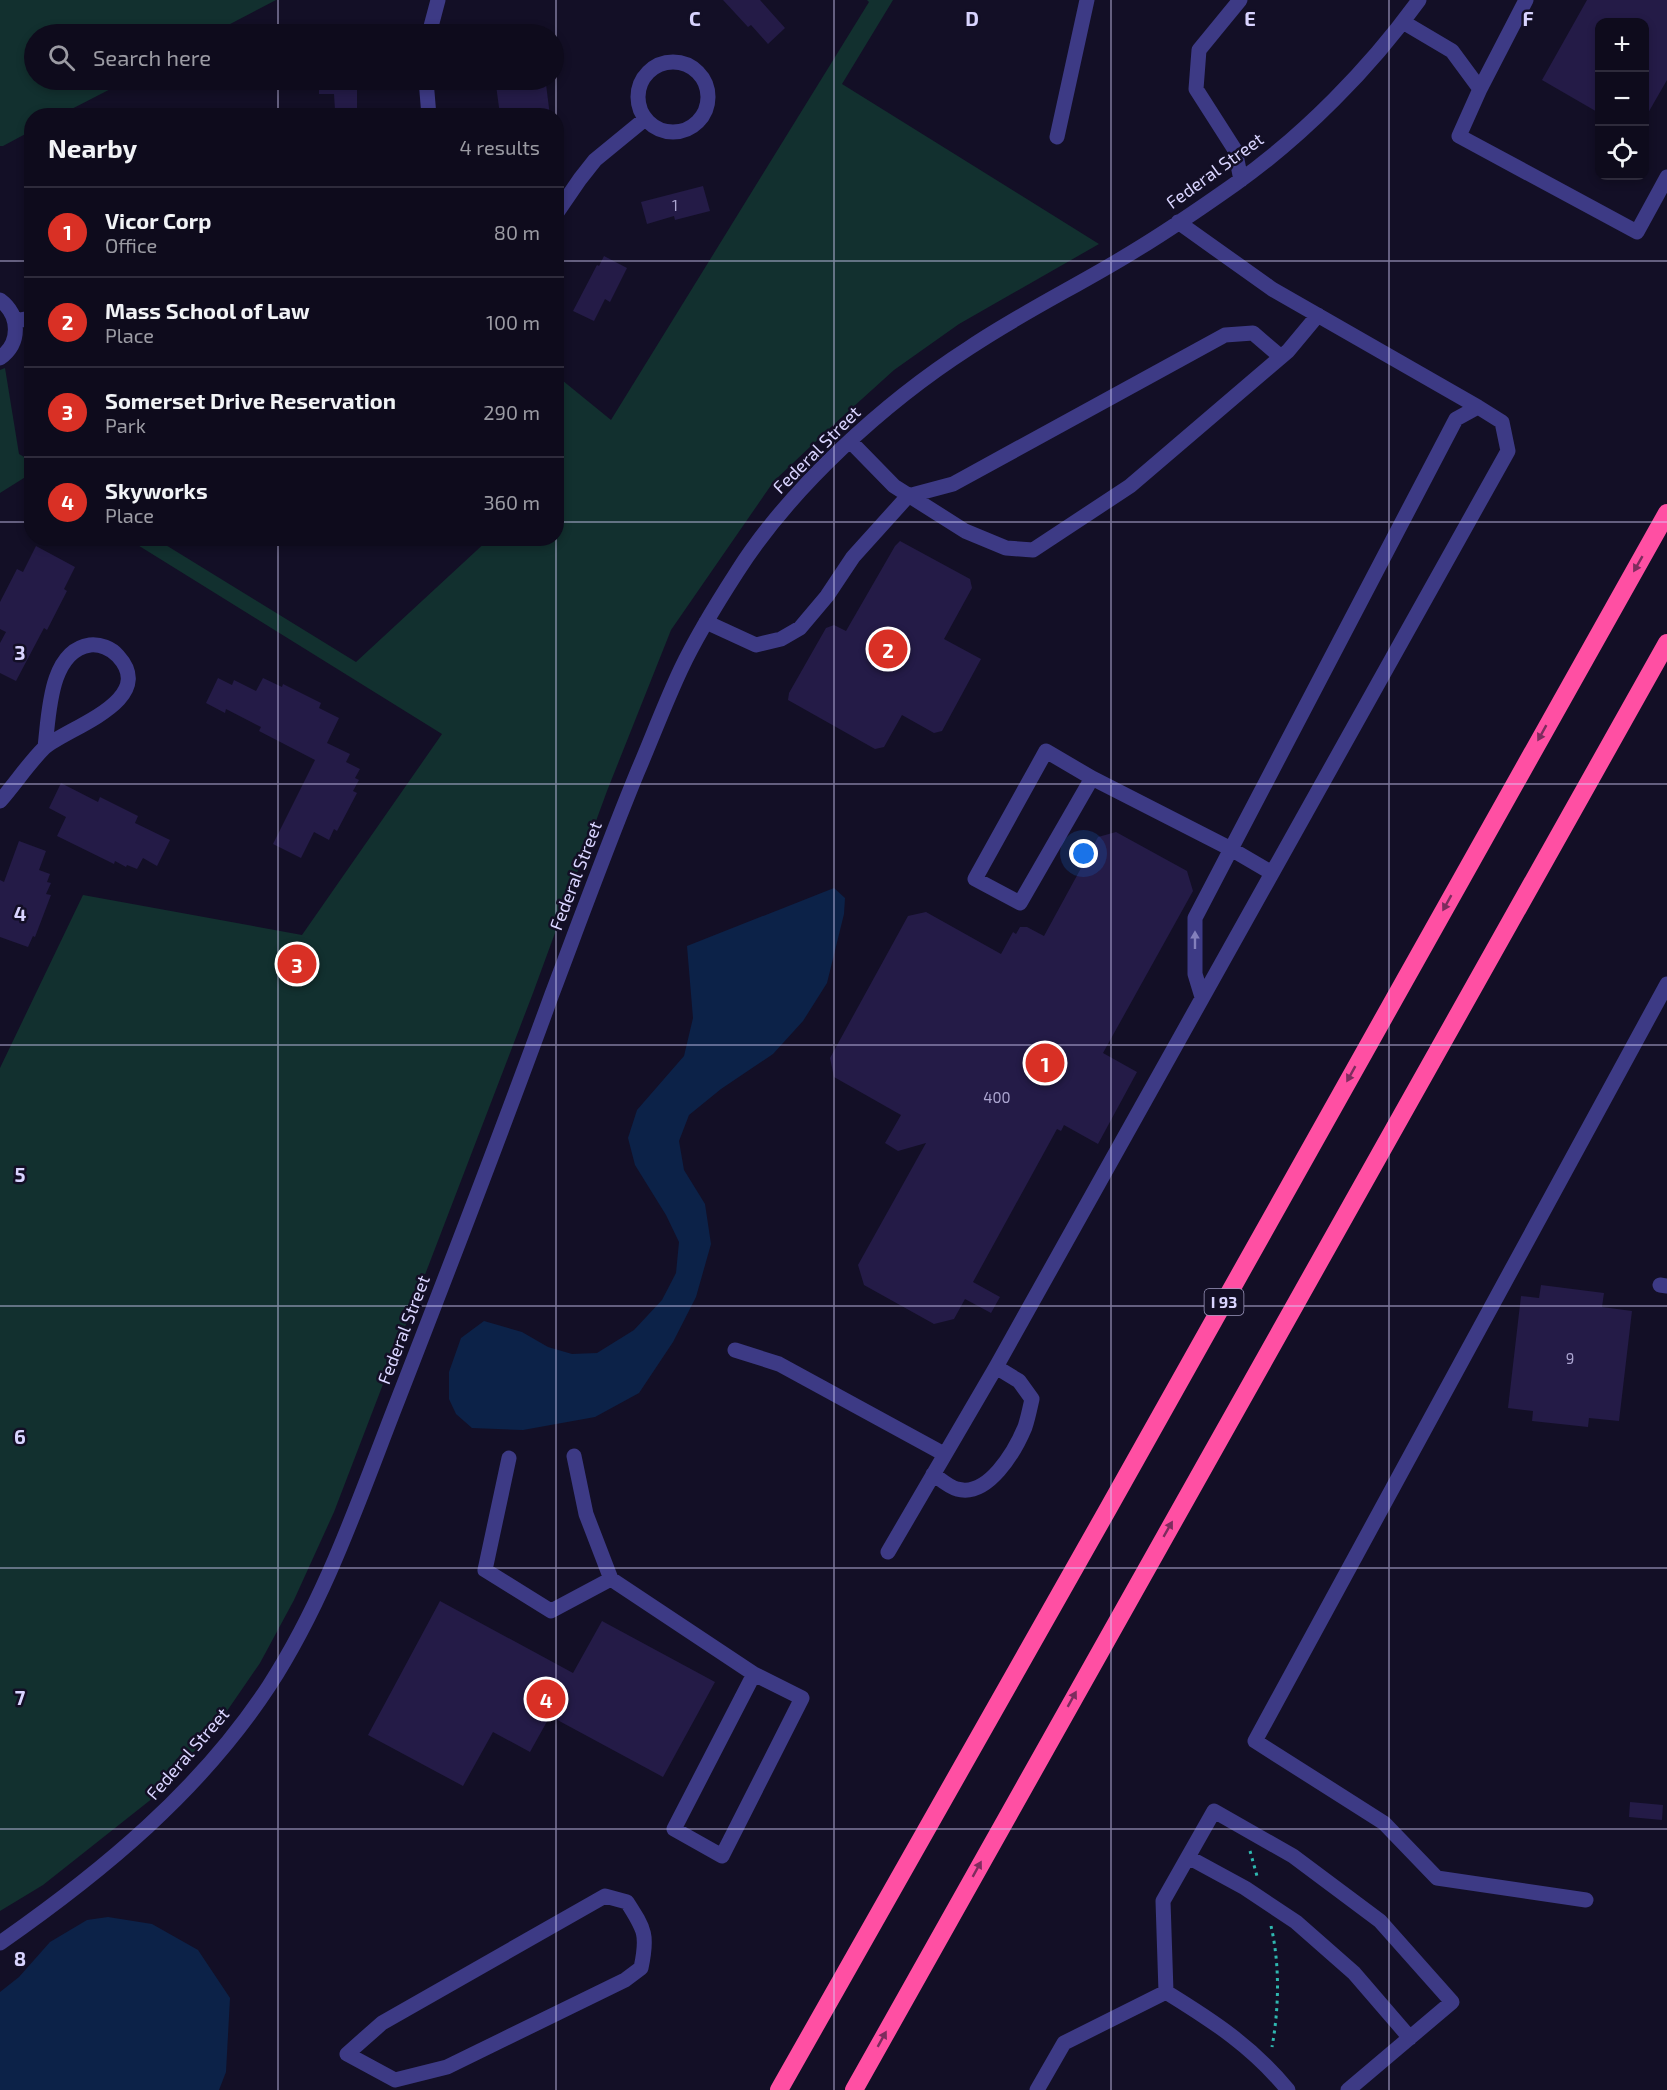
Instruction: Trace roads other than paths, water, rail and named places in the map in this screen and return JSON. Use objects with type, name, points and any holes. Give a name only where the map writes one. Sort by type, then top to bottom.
[{"type":"highway","name":"I 93","points":[[779,2090],[1667,513]]},
{"type":"highway","points":[[854,2090],[1667,643]]},
{"type":"street","points":[[432,24],[438,0]]},
{"type":"street","points":[[1057,137],[1087,0]]},
{"type":"street","points":[[1240,0],[1199,50],[1196,89],[1235,150],[1241,180]]},
{"type":"street","name":"Federal Street","points":[[0,1943],[57,1903],[105,1865],[190,1785],[234,1734],[268,1686],[298,1637],[321,1593],[352,1522],[621,813],[681,667],[742,563],[821,469],[920,382],[972,345],[1134,251],[1241,180],[1287,142],[1364,68],[1419,0]]},
{"type":"street","points":[[1526,0],[1480,89],[1459,136],[1637,232],[1667,177]]},
{"type":"street","points":[[1403,22],[1452,51],[1480,89]]},
{"type":"street","points":[[671,62],[686,64],[703,79],[708,93],[706,108],[699,121],[693,126],[679,131],[664,131],[645,118],[639,105],[639,90],[645,76],[656,66],[671,62]]},
{"type":"street","points":[[427,90],[428,108]]},
{"type":"street","points":[[564,202],[595,160],[645,118]]},
{"type":"street","points":[[888,1552],[996,1367],[1508,452],[1502,423],[1272,289],[1178,222]]},
{"type":"street","points":[[0,300],[9,308],[16,329],[13,343],[0,358]]},
{"type":"street","points":[[851,442],[894,486],[965,531],[1006,548],[1033,550],[1130,486],[1281,357],[1318,315]]},
{"type":"street","points":[[15,321],[24,319]]},
{"type":"street","points":[[706,622],[756,645],[781,639],[800,628],[827,596],[854,557],[908,496],[953,484],[1225,335],[1253,333],[1281,357]]},
{"type":"street","points":[[1202,997],[1195,974],[1195,918],[1456,419],[1478,407]]},
{"type":"street","points":[[0,801],[45,747],[106,711],[122,697],[128,677],[120,657],[112,650],[91,645],[80,648],[63,663],[52,689],[45,747]]},
{"type":"street","points":[[1092,778],[1020,903],[975,879],[1046,751],[1092,778],[1231,849],[1272,873]]},
{"type":"street","points":[[1586,1900],[1437,1878],[1384,1823],[1255,1741],[1667,984]]},
{"type":"street","points":[[735,1350],[779,1364],[944,1454]]},
{"type":"street","points":[[933,1474],[957,1490],[977,1490],[992,1479],[1010,1453],[1025,1426],[1032,1399],[1019,1381],[996,1367]]},
{"type":"street","points":[[574,1456],[586,1514],[611,1579],[754,1674],[802,1698],[722,1856],[674,1829],[754,1674]]},
{"type":"street","points":[[510,1458],[485,1570],[551,1611],[611,1579]]},
{"type":"street","points":[[1166,1992],[1163,1901],[1214,1811],[1293,1856],[1380,1921],[1452,2002],[1348,2090]]},
{"type":"street","points":[[1188,1857],[1296,1922],[1354,1973],[1410,2038]]},
{"type":"street","points":[[605,1896],[627,1902],[643,1926],[646,1945],[641,1968],[625,1980],[447,2067],[395,2080],[347,2054],[381,2023],[605,1896]]},
{"type":"street","points":[[1166,1992],[1223,2028],[1268,2066],[1288,2090]]},
{"type":"street","points":[[1037,2090],[1064,2043],[1166,1992]]},
{"type":"water","points":[[834,888],[845,898],[844,914],[827,983],[803,1021],[773,1054],[721,1089],[689,1115],[679,1141],[684,1170],[705,1204],[711,1244],[696,1297],[673,1342],[639,1393],[595,1417],[523,1430],[472,1428],[456,1414],[449,1399],[449,1372],[461,1338],[484,1321],[522,1332],[548,1347],[572,1354],[597,1353],[634,1330],[662,1300],[676,1273],[679,1242],[666,1215],[635,1165],[628,1138],[637,1110],[684,1056],[693,1018],[687,946]]},
{"type":"water","points":[[108,1917],[152,1924],[198,1950],[230,1998],[226,2072],[219,2090],[0,2090],[0,1992],[19,1977],[50,1942],[87,1920]]},
{"type":"place","name":"Mass School of Law","points":[[888,649]]},
{"type":"place","name":"Somerset Drive Reservation","points":[[297,964]]},
{"type":"place","name":"Vicor Corp","points":[[1045,1063]]},
{"type":"place","name":"Skyworks","points":[[546,1699]]}]
